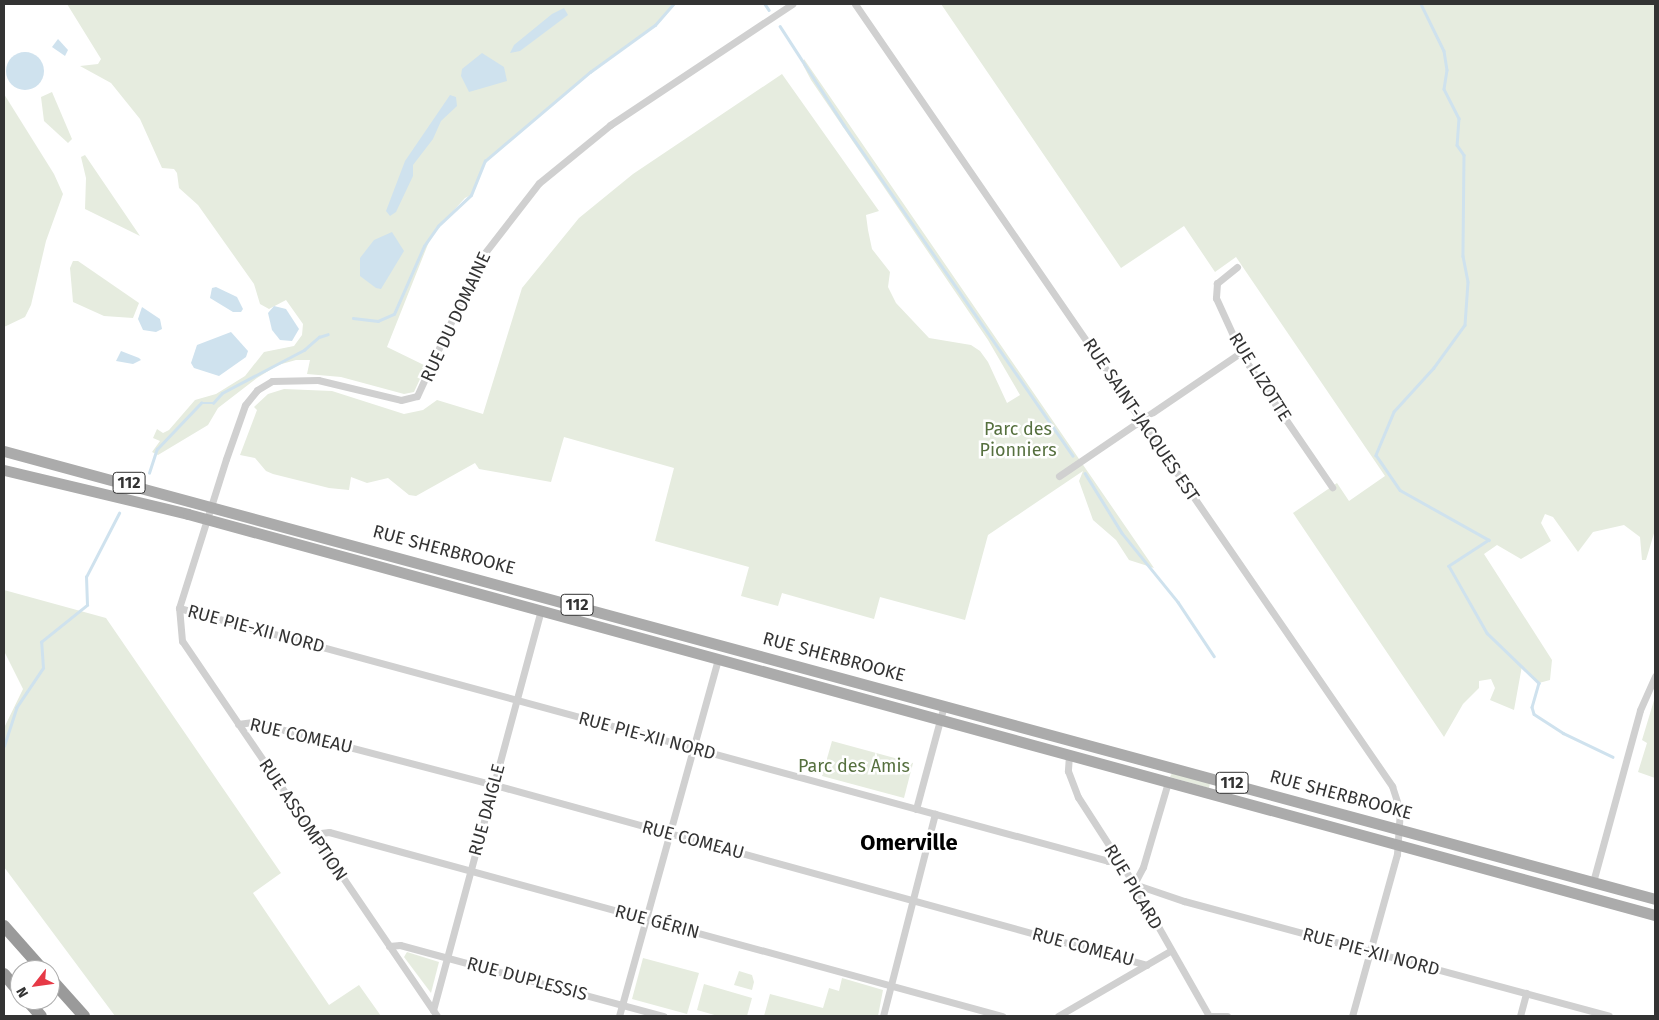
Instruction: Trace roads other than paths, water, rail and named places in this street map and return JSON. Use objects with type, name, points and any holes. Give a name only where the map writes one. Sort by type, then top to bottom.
[{"type":"highway","points":[[4,921],[19,942]]},
{"type":"highway","points":[[4,926],[34,960]]},
{"type":"highway","points":[[60,989],[84,1016]]},
{"type":"main road","name":"RUE SHERBROOKE","points":[[4,451],[211,504],[1655,898]]},
{"type":"main road","name":"RUE SHERBROOKE","points":[[4,470],[206,519],[1655,915]]},
{"type":"street","name":"RUE DU DOMAINE","points":[[211,504],[241,416],[257,390],[272,381],[301,380],[359,388],[401,400],[417,396],[480,259],[539,183],[610,125],[792,4]]},
{"type":"street","name":"RUE SAINT-JACQUES EST","points":[[855,4],[1390,783],[1399,805],[1398,844],[1352,1016]]},
{"type":"street","name":"RUE LIZOTTE","points":[[1237,266],[1217,283],[1214,292],[1240,352],[1332,487]]},
{"type":"street","points":[[1059,476],[1240,352]]},
{"type":"street","name":"RUE ASSOMPTION","points":[[211,504],[179,608],[178,628],[186,648],[435,1013]]},
{"type":"street","name":"RUE PIE-XII NORD","points":[[179,608],[1108,861],[1116,860]]},
{"type":"street","name":"RUE DAIGLE","points":[[435,1013],[448,957],[541,611]]},
{"type":"street","points":[[619,1016],[718,659]]},
{"type":"street","points":[[1594,882],[1640,710],[1655,676]]},
{"type":"street","points":[[916,808],[944,705]]},
{"type":"street","name":"RUE COMEAU","points":[[238,724],[252,722],[495,785],[1147,965]]},
{"type":"street","name":"RUE PICARD","points":[[1069,755],[1068,766],[1074,790],[1116,860],[1134,884],[1170,951],[1209,1016]]},
{"type":"street","points":[[1134,884],[1143,867],[1168,782]]},
{"type":"street","points":[[883,1016],[935,814]]},
{"type":"street","name":"RUE GÉRIN","points":[[313,834],[329,832],[1002,1016]]},
{"type":"street","name":"RUE PIE-XII NORD","points":[[1134,884],[1170,897],[1609,1016]]},
{"type":"street","name":"RUE DUPLESSIS","points":[[389,946],[400,945],[448,957],[664,1016]]},
{"type":"street","points":[[1058,1016],[1170,951]]},
{"type":"street","points":[[1520,1016],[1526,994]]},
{"type":"street","points":[[1209,1016],[1226,1016]]},
{"type":"water","points":[[564,8],[568,15],[520,51],[510,53],[514,45],[552,14]]},
{"type":"water","points":[[58,39],[68,50],[65,56],[52,47]]},
{"type":"water","points":[[25,52],[39,57],[44,71],[39,85],[25,90],[11,85],[6,71],[11,57]]},
{"type":"water","points":[[482,53],[504,67],[507,81],[469,92],[461,76],[462,69]]},
{"type":"water","points":[[450,95],[456,97],[457,106],[441,121],[433,139],[413,165],[413,176],[396,212],[390,216],[386,211],[405,161]]},
{"type":"water","points":[[392,232],[404,251],[381,289],[376,288],[360,276],[360,258],[374,240]]},
{"type":"water","points":[[216,287],[237,297],[243,309],[241,312],[233,312],[210,298],[212,288]]},
{"type":"water","points":[[274,306],[286,309],[299,329],[292,341],[280,340],[272,330],[268,313]]},
{"type":"water","points":[[142,307],[160,319],[162,329],[156,332],[143,330],[138,319]]},
{"type":"water","points":[[231,332],[248,351],[246,357],[219,376],[194,368],[191,363],[197,345]]},
{"type":"water","points":[[121,351],[141,360],[133,364],[116,361]]},
{"type":"waterway","points":[[353,318],[378,321],[394,314],[424,246],[438,226],[471,195],[485,161],[590,72],[655,25],[673,4]]},
{"type":"waterway","points":[[765,4],[769,10]]},
{"type":"waterway","points":[[1421,4],[1444,51],[1447,70],[1444,89],[1459,118],[1457,145],[1464,155],[1463,256],[1468,282],[1465,325],[1434,368],[1394,412],[1376,455],[1400,490],[1489,540],[1449,566],[1487,633],[1539,683],[1532,707],[1534,714],[1563,733],[1613,757]]},
{"type":"waterway","points":[[780,26],[844,125],[1073,456]]},
{"type":"waterway","points":[[149,473],[157,449],[201,403],[213,403],[222,393],[304,350],[319,337],[328,334]]},
{"type":"waterway","points":[[1085,473],[1122,533],[1178,602],[1214,656]]},
{"type":"waterway","points":[[4,746],[16,708],[43,668],[41,642],[87,605],[86,577],[119,513]]},
{"type":"district","name":"Omerville","points":[[909,843]]},
{"type":"park label","name":"Parc des Pionniers","points":[[1018,440]]},
{"type":"park label","name":"Parc des Amis","points":[[854,766]]}]
